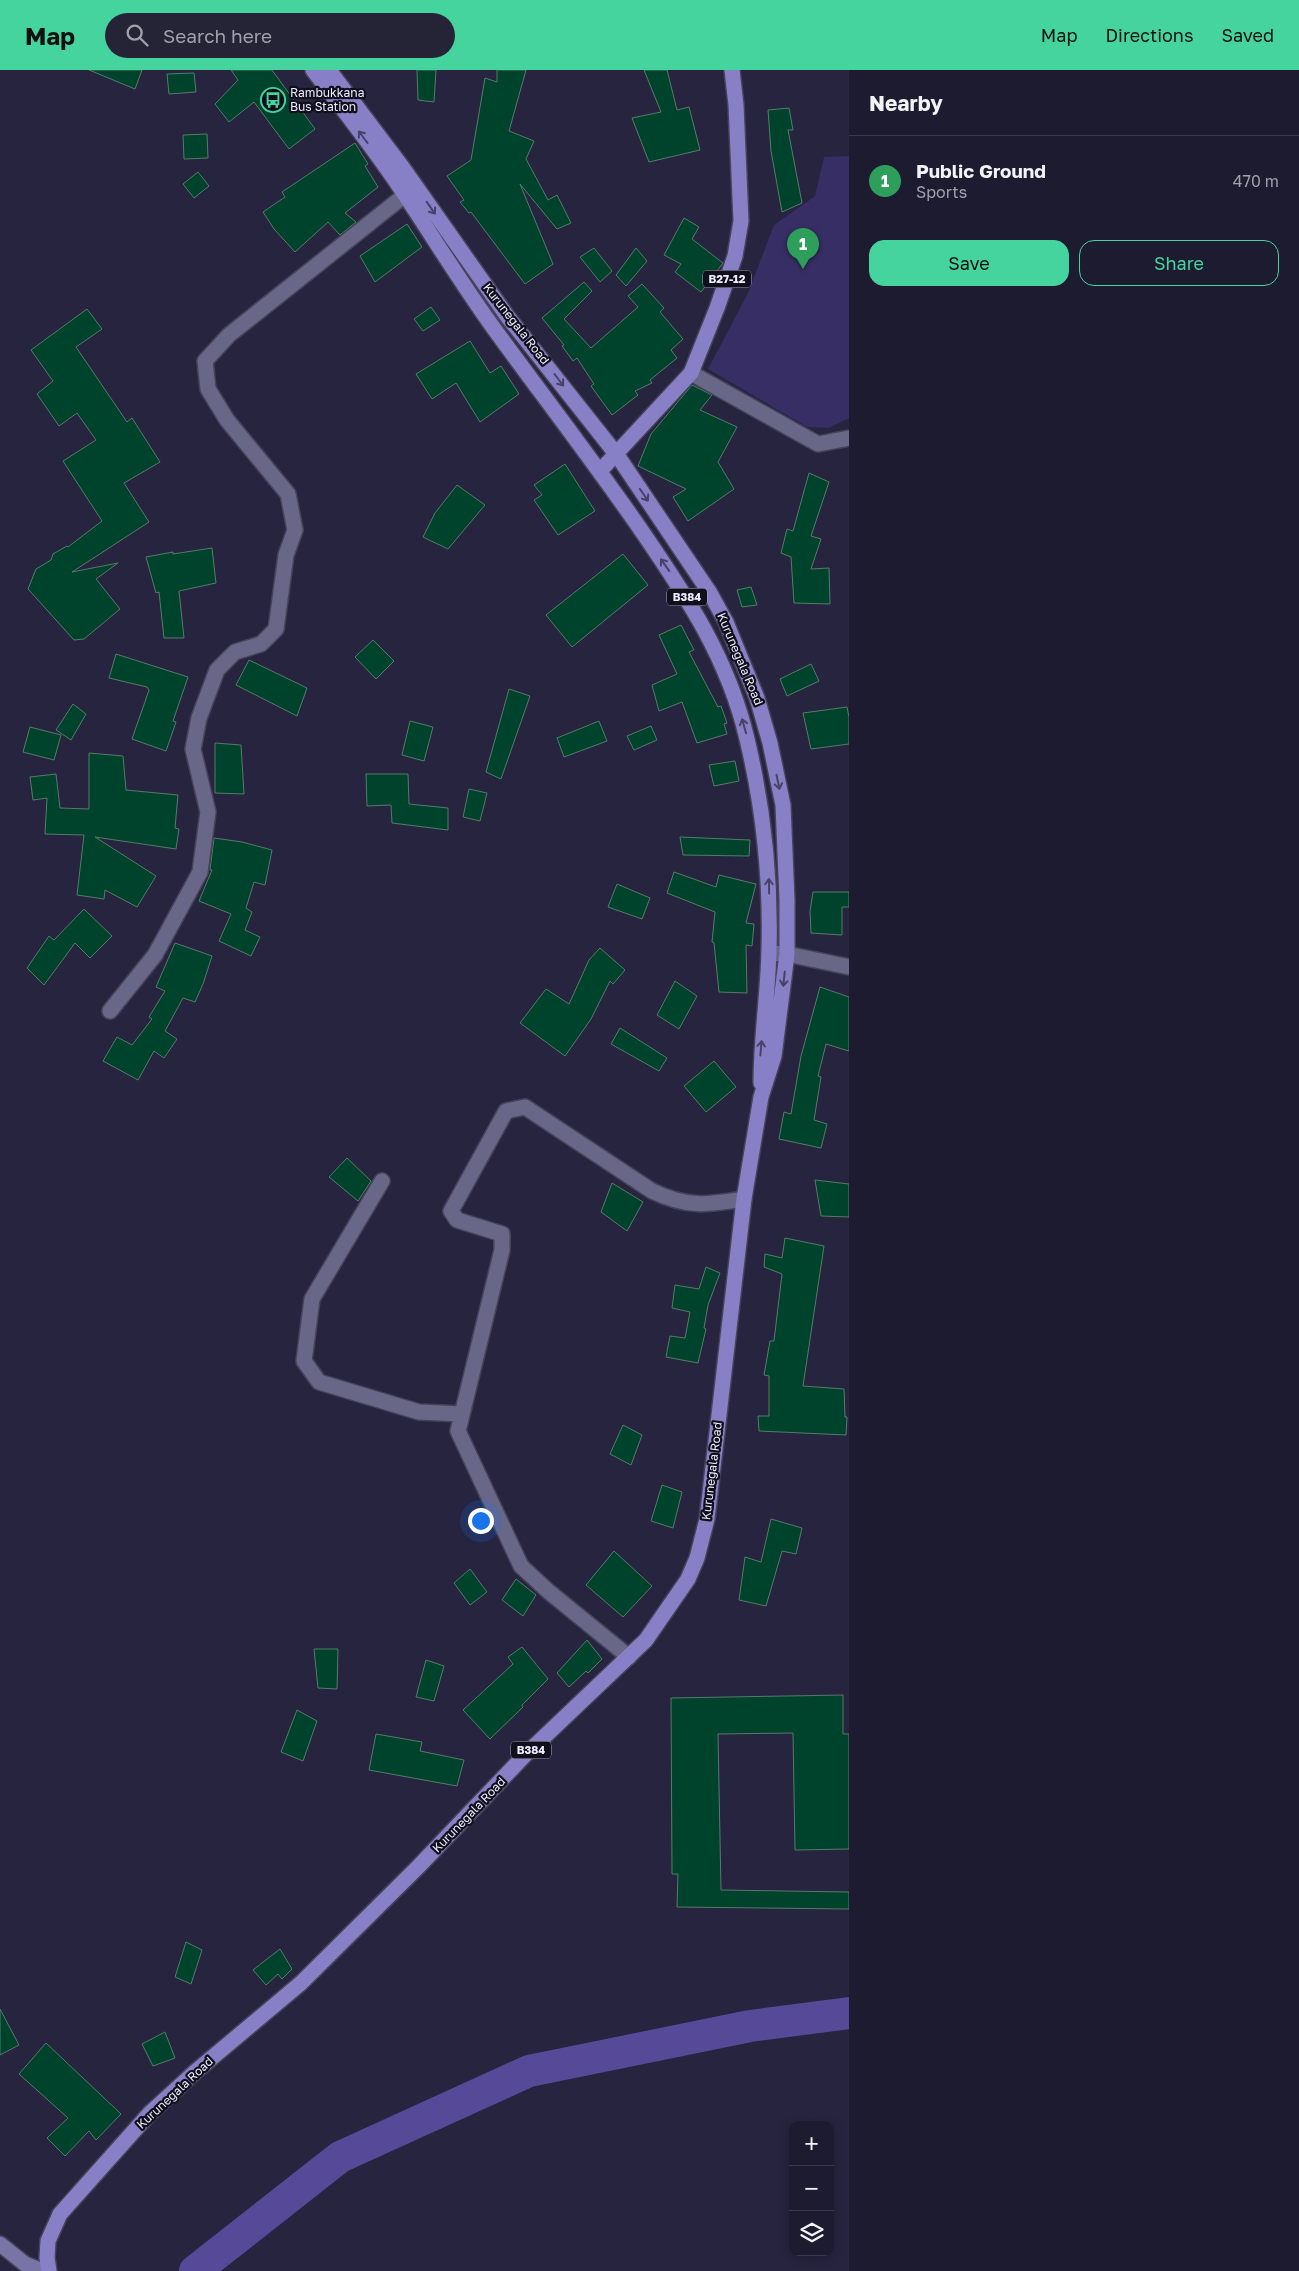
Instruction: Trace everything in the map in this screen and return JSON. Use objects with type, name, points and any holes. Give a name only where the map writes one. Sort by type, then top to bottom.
[{"type":"main road","name":"B384","points":[[313,70],[398,172]]},
{"type":"main road","name":"B384","points":[[330,70],[398,172]]},
{"type":"main road","name":"B27-12","points":[[617,455],[691,373],[718,308],[735,256],[741,221],[736,105],[732,70]]},
{"type":"main road","name":"Kurunegala Road","points":[[50,2271],[47,2258],[48,2241],[60,2214],[150,2113],[195,2072],[301,1983],[419,1866],[524,1756],[630,1656],[660,1622],[688,1579],[697,1558],[707,1518],[744,1199],[761,1097],[774,1056],[787,954],[783,805],[770,743],[758,698],[726,622],[710,593],[617,455],[507,316],[398,172]]},
{"type":"main road","name":"Kurunegala Road","points":[[411,191],[464,287],[600,471],[694,608],[728,678],[747,737],[767,842],[770,883],[769,953],[761,1054],[761,1097]]},
{"type":"main road","points":[[600,471],[617,455]]},
{"type":"street","points":[[110,1011],[155,955],[200,872],[208,812],[193,749],[199,718],[217,670],[235,652],[261,644],[276,629],[286,555],[295,530],[288,494],[227,420],[208,389],[205,362],[229,335],[411,191]]},
{"type":"street","points":[[691,373],[818,444],[849,438]]},
{"type":"street","points":[[769,953],[787,954],[849,967]]},
{"type":"street","points":[[630,1656],[548,1592],[521,1566],[458,1431],[502,1250],[502,1234],[457,1220],[451,1211],[506,1111],[526,1107],[652,1190],[673,1201],[711,1204],[744,1199]]},
{"type":"street","points":[[382,1181],[312,1298],[304,1362],[319,1382],[419,1412],[462,1414]]},
{"type":"street","points":[[0,2244],[25,2264],[42,2271]]},
{"type":"shaded area","points":[[849,156],[849,418],[829,428],[807,427],[708,369],[748,293],[774,225],[815,196],[824,157]]},
{"type":"building","points":[[89,70],[142,70],[135,89]]},
{"type":"building","name":"Rambukkana Bus Station","points":[[231,70],[272,70],[315,129],[289,149],[254,102],[229,122],[215,104],[238,80]]},
{"type":"building","points":[[417,70],[436,70],[434,102],[418,100]]},
{"type":"building","points":[[497,70],[526,70],[509,131],[534,141],[526,159],[548,200],[557,195],[571,223],[557,229],[520,184],[553,264],[525,284],[471,212],[469,213],[460,202],[464,200],[447,176],[471,160],[485,78],[497,82]]},
{"type":"building","points":[[644,70],[667,70],[677,110],[689,107],[700,150],[649,162],[632,118],[661,112]]},
{"type":"building","points":[[194,73],[196,92],[169,94],[167,74]]},
{"type":"building","points":[[789,108],[793,130],[788,130],[802,203],[782,212],[771,151],[768,110]]},
{"type":"building","points":[[207,134],[208,158],[184,159],[183,135]]},
{"type":"building","points":[[355,143],[368,164],[365,166],[378,187],[345,213],[356,222],[340,235],[328,222],[295,252],[274,229],[263,212],[285,197],[282,192]]},
{"type":"building","points":[[198,172],[209,186],[194,198],[183,184]]},
{"type":"building","points":[[684,218],[699,227],[692,239],[723,263],[701,292],[675,272],[681,264],[664,255]]},
{"type":"building","points":[[407,224],[422,247],[375,282],[360,256]]},
{"type":"building","points":[[594,248],[612,271],[600,282],[580,257]]},
{"type":"building","points":[[636,248],[647,261],[626,286],[616,275]]},
{"type":"building","points":[[584,282],[592,291],[564,319],[591,348],[638,307],[628,296],[642,284],[664,308],[660,312],[683,339],[671,350],[677,358],[650,380],[652,383],[635,391],[638,395],[612,415],[591,386],[594,384],[577,358],[573,361],[562,346],[564,345],[542,318]]},
{"type":"building","points":[[431,307],[440,320],[423,331],[414,319]]},
{"type":"building","points":[[87,309],[102,329],[76,347],[127,422],[132,418],[160,462],[124,483],[149,522],[72,572],[118,563],[96,579],[120,609],[84,639],[74,640],[28,589],[36,569],[51,560],[53,554],[68,547],[102,521],[63,461],[96,440],[77,413],[59,426],[37,394],[53,381],[31,350]]},
{"type":"building","points":[[470,341],[490,373],[501,366],[519,394],[480,422],[456,383],[432,399],[416,374]]},
{"type":"building","points":[[692,385],[712,395],[700,410],[737,427],[718,462],[734,489],[688,521],[673,497],[686,489],[638,466],[651,434]]},
{"type":"building","points":[[565,464],[595,511],[558,535],[534,500],[542,495],[534,485]]},
{"type":"building","points":[[809,473],[829,482],[811,536],[821,539],[811,569],[829,568],[830,604],[794,603],[791,557],[781,553],[787,529],[793,531]]},
{"type":"building","points":[[457,485],[485,505],[448,549],[423,537],[435,513]]},
{"type":"building","points":[[212,548],[216,583],[179,591],[184,638],[164,638],[159,592],[156,593],[146,557]]},
{"type":"building","points":[[623,554],[648,585],[572,647],[546,615]]},
{"type":"building","points":[[751,587],[757,605],[742,607],[737,590]]},
{"type":"building","points":[[681,625],[694,650],[689,652],[718,707],[721,706],[727,723],[724,724],[727,734],[697,743],[682,702],[659,711],[652,685],[677,674],[659,635]]},
{"type":"building","points":[[373,640],[394,661],[376,679],[355,657]]},
{"type":"building","points":[[116,654],[188,677],[173,721],[176,722],[166,751],[132,739],[149,690],[147,687],[109,678]]},
{"type":"building","points":[[249,660],[307,688],[297,716],[236,685]]},
{"type":"building","points":[[811,664],[819,681],[787,696],[780,679]]},
{"type":"building","points":[[509,689],[530,696],[501,779],[486,772]]},
{"type":"building","points":[[73,704],[86,714],[71,740],[56,730]]},
{"type":"building","points":[[847,707],[849,744],[811,749],[803,713]]},
{"type":"building","points":[[410,721],[433,727],[424,761],[402,755]]},
{"type":"building","points":[[599,721],[607,741],[564,757],[557,738]]},
{"type":"building","points":[[651,726],[657,740],[634,750],[627,736]]},
{"type":"building","points":[[30,727],[61,735],[54,760],[23,752]]},
{"type":"building","points":[[215,743],[241,745],[244,794],[215,793]]},
{"type":"building","points":[[89,753],[123,756],[126,790],[178,795],[175,828],[179,829],[176,849],[95,837],[156,876],[137,907],[105,890],[104,899],[77,895],[84,835],[45,834],[47,798],[33,800],[30,777],[56,774],[60,808],[89,809]]},
{"type":"building","points":[[735,761],[739,781],[714,786],[709,765]]},
{"type":"building","points":[[366,774],[408,774],[409,804],[448,808],[448,830],[392,823],[391,805],[367,806]]},
{"type":"building","points":[[469,789],[487,793],[480,821],[463,817]]},
{"type":"building","points":[[680,837],[750,840],[749,856],[683,855]]},
{"type":"building","points":[[214,838],[242,842],[272,850],[265,885],[254,882],[246,908],[252,912],[245,930],[260,937],[251,956],[219,941],[231,914],[199,901],[212,870],[210,870]]},
{"type":"building","points":[[674,872],[716,887],[719,875],[756,884],[746,923],[754,924],[752,946],[746,945],[747,993],[719,992],[714,943],[712,942],[715,912],[667,893]]},
{"type":"building","points":[[617,884],[650,898],[642,919],[608,907]]},
{"type":"building","points":[[813,892],[849,892],[849,907],[842,907],[842,935],[811,933],[810,911]]},
{"type":"building","points":[[84,909],[112,936],[90,958],[75,943],[44,985],[27,968],[49,936],[54,940]]},
{"type":"building","points":[[175,943],[212,956],[195,1002],[183,998],[165,1031],[177,1039],[164,1058],[154,1051],[138,1080],[103,1061],[117,1037],[132,1045],[152,1019],[149,1017],[165,991],[156,987]]},
{"type":"building","points":[[600,948],[625,970],[613,984],[610,981],[591,1019],[565,1056],[520,1023],[546,989],[569,1004],[589,960]]},
{"type":"building","points":[[675,981],[697,996],[679,1029],[657,1015]]},
{"type":"building","points":[[820,987],[849,997],[849,1051],[826,1044],[818,1076],[821,1077],[814,1120],[827,1124],[821,1148],[779,1139],[784,1112],[791,1114],[801,1056]]},
{"type":"building","points":[[620,1028],[667,1058],[659,1071],[611,1044]]},
{"type":"building","points":[[714,1061],[736,1087],[706,1112],[684,1086]]},
{"type":"building","points":[[347,1158],[371,1181],[358,1201],[329,1177]]},
{"type":"building","points":[[815,1180],[849,1184],[849,1217],[821,1216]]},
{"type":"building","points":[[612,1183],[643,1202],[627,1231],[601,1212]]},
{"type":"building","points":[[785,1238],[824,1246],[803,1386],[844,1389],[845,1417],[847,1417],[846,1435],[759,1431],[758,1416],[769,1416],[769,1376],[764,1375],[770,1341],[774,1341],[782,1274],[764,1267],[765,1254],[782,1258]]},
{"type":"building","points":[[706,1267],[720,1273],[708,1305],[704,1328],[706,1329],[698,1363],[666,1357],[670,1336],[685,1338],[690,1312],[672,1308],[675,1285],[699,1289]]},
{"type":"building","points":[[623,1425],[642,1435],[631,1465],[610,1454]]},
{"type":"building","points":[[662,1485],[682,1492],[673,1528],[651,1521]]},
{"type":"building","points":[[771,1519],[802,1528],[796,1554],[782,1551],[766,1606],[739,1600],[745,1557],[761,1562]]},
{"type":"building","points":[[614,1551],[652,1586],[623,1617],[586,1585]]},
{"type":"building","points":[[470,1569],[487,1592],[470,1605],[454,1583]]},
{"type":"building","points":[[516,1579],[536,1595],[523,1616],[502,1600]]},
{"type":"building","points":[[587,1640],[602,1659],[588,1673],[586,1671],[569,1687],[557,1673]]},
{"type":"building","points":[[522,1647],[548,1679],[490,1739],[463,1710],[513,1664],[508,1657]]},
{"type":"building","points":[[314,1649],[338,1649],[337,1689],[318,1688]]},
{"type":"building","points":[[426,1660],[444,1666],[434,1701],[416,1697]]},
{"type":"building","points":[[843,1695],[843,1734],[849,1734],[849,1849],[795,1850],[793,1733],[718,1734],[721,1890],[849,1892],[849,1909],[677,1907],[678,1874],[672,1874],[671,1698]]},
{"type":"building","points":[[297,1710],[317,1721],[303,1761],[281,1752]]},
{"type":"building","points":[[376,1734],[422,1742],[420,1751],[464,1760],[457,1786],[369,1770]]},
{"type":"building","points":[[186,1942],[202,1950],[191,1984],[175,1977]]},
{"type":"building","points":[[280,1949],[292,1969],[282,1979],[278,1974],[266,1985],[253,1970]]},
{"type":"building","points":[[0,2009],[19,2045],[0,2055]]},
{"type":"building","points":[[165,2032],[175,2058],[153,2066],[142,2044]]},
{"type":"building","points":[[46,2043],[121,2114],[96,2140],[89,2131],[65,2156],[47,2138],[68,2118],[19,2074]]},
{"type":"waterway","points":[[195,2271],[340,2157],[529,2071],[750,2026],[849,2013]]},
{"type":"place","name":"Rambukkana Bus Station","points":[[273,100]]},
{"type":"place","name":"Public Ground","points":[[803,269]]}]
